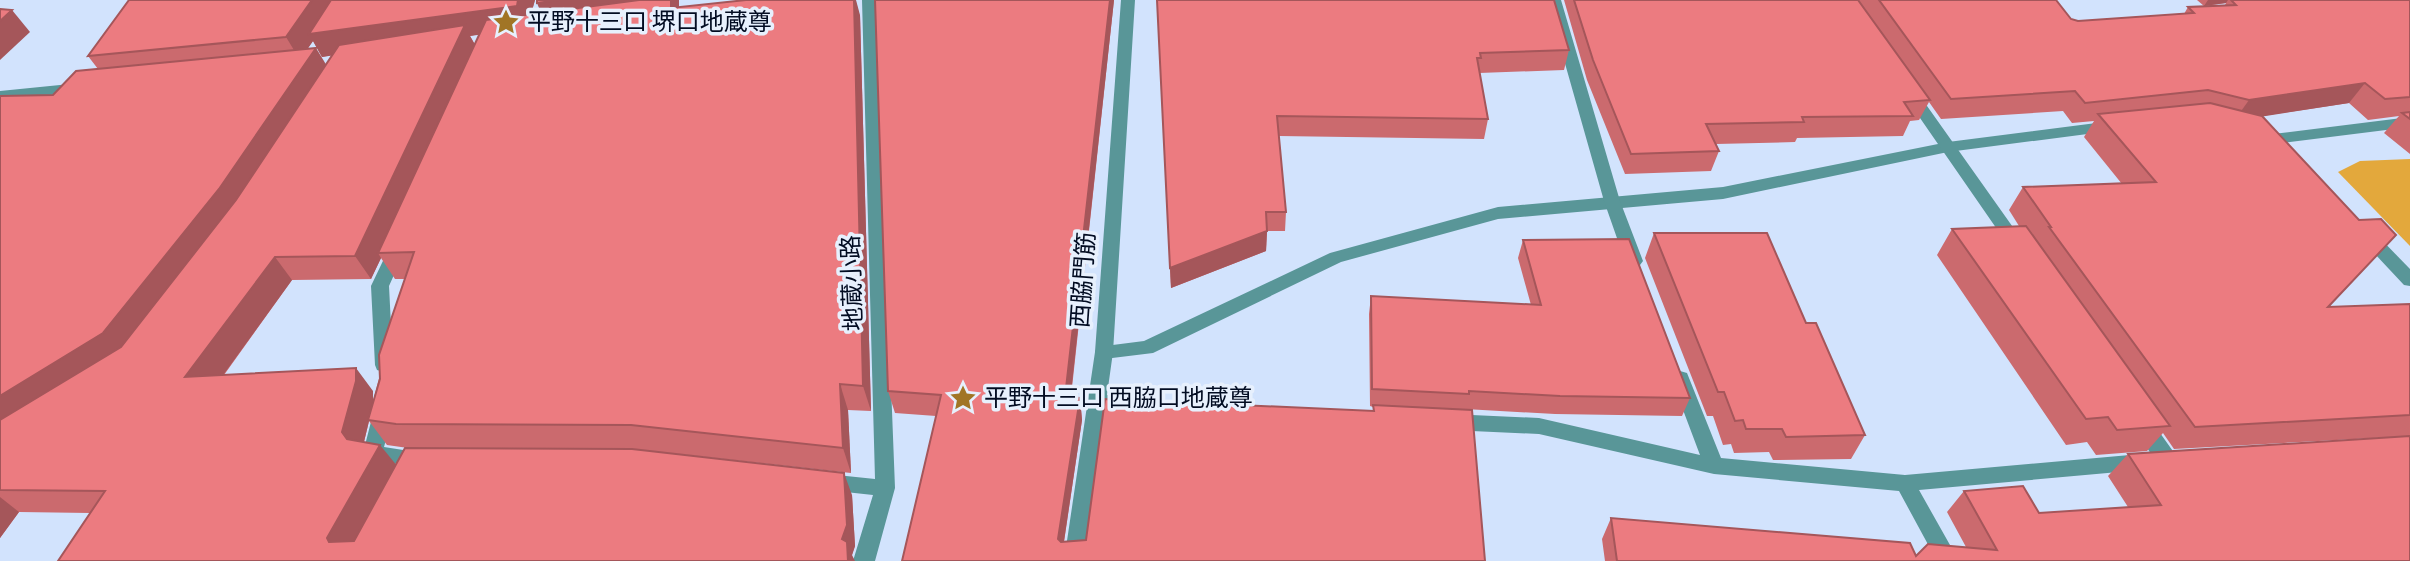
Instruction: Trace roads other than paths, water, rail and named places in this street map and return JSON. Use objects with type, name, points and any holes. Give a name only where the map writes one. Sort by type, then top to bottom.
[{"type":"street","name":"地蔵小路","points":[[864,561],[885,488],[869,0]]},
{"type":"street","name":"西脇門筋","points":[[1075,561],[1104,352],[1128,0]]},
{"type":"street","points":[[1554,0],[1612,201],[1641,277]]},
{"type":"street","points":[[1901,79],[2027,259]]},
{"type":"street","points":[[0,96],[93,87]]},
{"type":"street","points":[[2291,158],[2266,137],[2410,122]]},
{"type":"street","points":[[1104,352],[1147,348],[1336,257],[1498,213],[1723,193],[1948,147],[2018,136],[2126,125]]},
{"type":"street","points":[[408,224],[380,286],[386,404],[373,453],[415,460],[442,460]]},
{"type":"street","points":[[2355,224],[2410,280]]},
{"type":"street","points":[[1675,365],[1714,466]]},
{"type":"street","points":[[1097,402],[1153,405]]},
{"type":"street","points":[[1429,421],[1539,426],[1714,466],[1905,482],[2175,459],[2129,404]]},
{"type":"street","points":[[403,482],[415,460]]},
{"type":"street","points":[[805,479],[885,488]]},
{"type":"street","points":[[1905,482],[1948,561]]},
{"type":"place","name":"平野十三口 堺口地蔵尊","points":[[506,22]]},
{"type":"place","name":"平野十三口 西脇口地蔵尊","points":[[963,398]]}]
